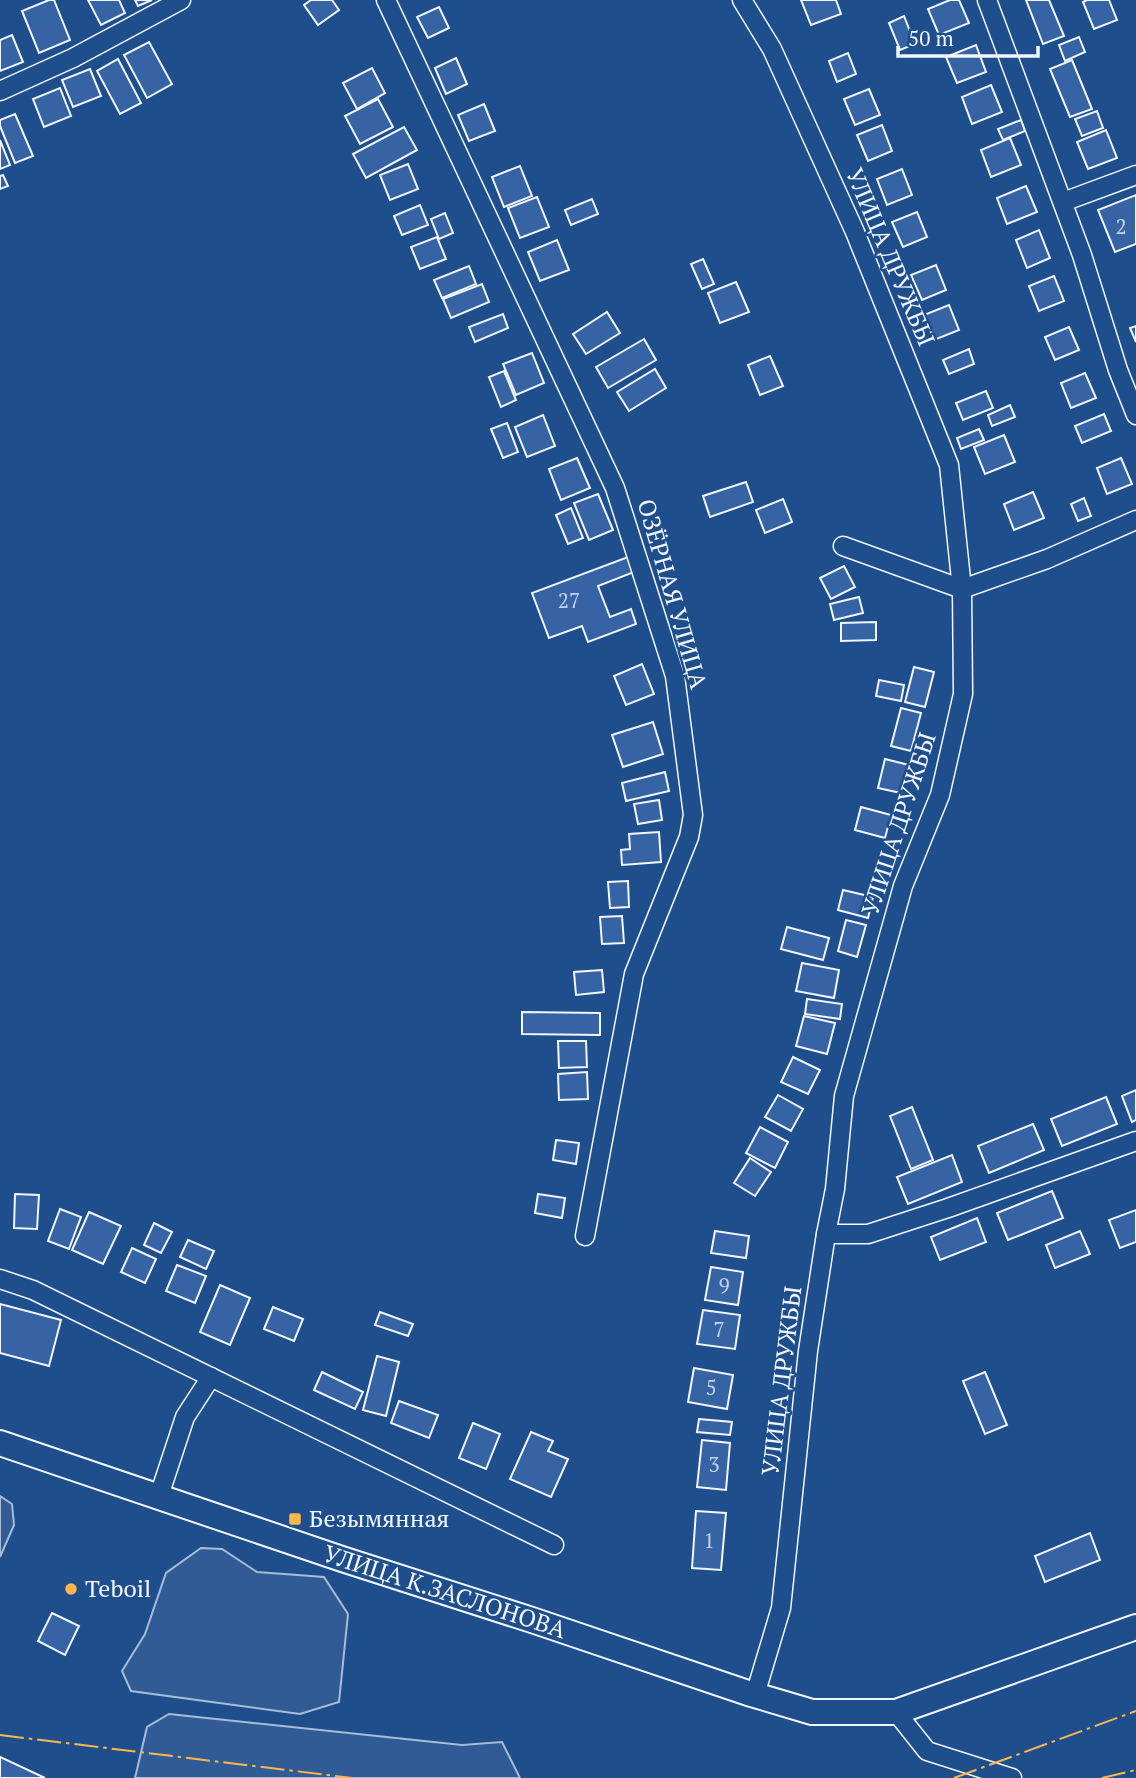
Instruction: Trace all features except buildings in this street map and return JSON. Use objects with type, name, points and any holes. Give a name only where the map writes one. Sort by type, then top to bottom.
[{"type":"street","points":[[0,91],[74,58],[181,0]]},
{"type":"street","name":"ОЗЁРНАЯ УЛИЦА","points":[[386,0],[615,488],[675,676],[693,815],[689,837],[634,974],[585,1237]]},
{"type":"street","name":"УЛИЦА ДРУЖБЫ","points":[[742,0],[772,50],[855,232],[949,465],[962,589],[963,694],[940,795],[903,886],[845,1096],[835,1189],[808,1351],[780,1608],[755,1695]]},
{"type":"street","points":[[987,0],[1063,202],[1118,370],[1136,415]]},
{"type":"street","points":[[1063,202],[1136,175]]},
{"type":"street","points":[[844,546],[962,589],[1047,559],[1136,520]]},
{"type":"street","points":[[826,1234],[868,1234],[1136,1141]]},
{"type":"street","points":[[0,1279],[33,1290],[554,1545]]},
{"type":"street","points":[[159,1496],[185,1417],[211,1377]]},
{"type":"street","name":"УЛИЦА К.ЗАСЛОНОВА","points":[[0,1443],[342,1559],[812,1712],[896,1712],[1136,1628]]},
{"type":"street","points":[[896,1712],[927,1751],[1012,1778]]},
{"type":"shaded area","points":[[0,1496],[12,1504],[14,1525],[0,1557]]},
{"type":"shaded area","points":[[201,1548],[222,1549],[257,1572],[324,1577],[348,1614],[339,1702],[300,1714],[131,1691],[122,1671],[145,1634],[166,1573]]},
{"type":"shaded area","points":[[169,1714],[462,1745],[502,1742],[520,1778],[135,1778],[147,1727]]},
{"type":"power","points":[[954,1778],[1136,1711]]},
{"type":"power","points":[[0,1735],[352,1778]]},
{"type":"power","points":[[1102,1778],[1136,1770]]},
{"type":"place","name":"Безымянная","points":[[295,1519]]},
{"type":"place","name":"Teboil","points":[[71,1589]]}]
